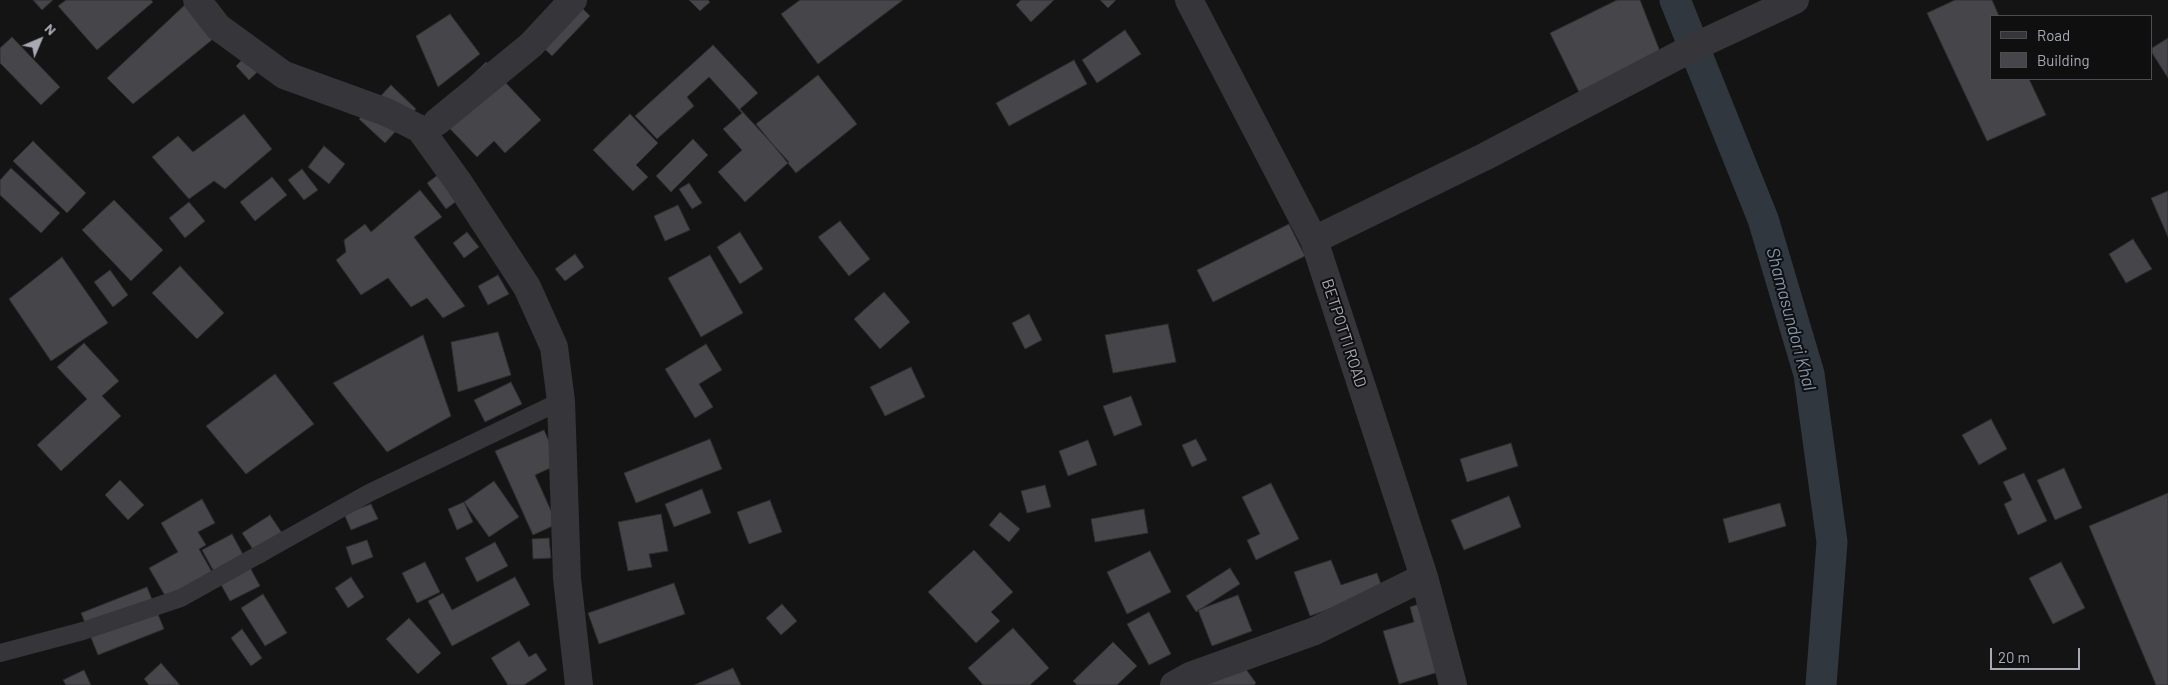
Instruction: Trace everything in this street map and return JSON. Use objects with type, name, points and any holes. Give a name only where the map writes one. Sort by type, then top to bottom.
[{"type":"street","points":[[197,0],[218,27],[284,75],[386,112],[420,129],[460,183],[527,287],[554,347],[561,401],[567,578],[579,685]]},
{"type":"street","points":[[437,122],[531,46],[573,0]]},
{"type":"street","name":"BETPOTTI ROAD","points":[[1189,0],[1314,240],[1424,577],[1453,685]]},
{"type":"street","points":[[1314,240],[1486,156],[1694,47],[1795,0]]},
{"type":"street","points":[[1174,685],[1190,676],[1315,631],[1424,577]]},
{"type":"lane","points":[[0,654],[83,631],[181,598],[368,493],[561,401]]},
{"type":"building","points":[[33,0],[53,0],[42,10]]},
{"type":"building","points":[[66,0],[151,0],[153,2],[97,50],[58,6]]},
{"type":"building","points":[[574,0],[590,16],[552,56],[534,39]]},
{"type":"building","points":[[689,0],[708,0],[710,2],[700,11]]},
{"type":"building","points":[[800,0],[903,0],[818,64],[781,14]]},
{"type":"building","points":[[1021,0],[1054,0],[1031,22],[1016,5]]},
{"type":"building","points":[[1100,0],[1116,0],[1108,8]]},
{"type":"building","points":[[1617,0],[1640,0],[1661,54],[1579,92],[1550,33]]},
{"type":"building","points":[[1955,0],[1992,0],[1999,15],[1990,15],[1990,80],[2029,80],[2046,115],[1987,141],[1927,13]]},
{"type":"building","points":[[189,1],[218,35],[133,104],[107,78]]},
{"type":"building","points":[[450,14],[480,54],[438,87],[416,36]]},
{"type":"building","points":[[1125,30],[1141,54],[1097,83],[1082,60]]},
{"type":"building","points":[[12,37],[60,87],[41,105],[0,63],[0,48]]},
{"type":"building","points":[[2168,38],[2168,78],[2153,55],[2153,47]]},
{"type":"building","points":[[258,44],[272,58],[249,80],[236,66]]},
{"type":"building","points":[[713,45],[758,93],[740,109],[789,162],[745,202],[718,172],[742,150],[723,129],[742,113],[709,77],[687,97],[694,106],[657,139],[635,116]]},
{"type":"building","points":[[1074,60],[1087,84],[1009,126],[996,103]]},
{"type":"building","points":[[486,62],[541,120],[505,153],[494,141],[477,157],[434,112]]},
{"type":"building","points":[[818,75],[857,124],[796,173],[756,124]]},
{"type":"building","points":[[391,85],[416,109],[385,143],[359,119]]},
{"type":"building","points":[[244,114],[272,149],[225,189],[214,181],[189,199],[152,157],[178,136],[193,152]]},
{"type":"building","points":[[630,114],[658,143],[636,165],[648,177],[633,191],[593,150]]},
{"type":"building","points":[[693,139],[708,155],[671,192],[656,176]]},
{"type":"building","points":[[33,141],[86,193],[67,213],[13,161]]},
{"type":"building","points":[[324,146],[345,164],[329,184],[308,167]]},
{"type":"building","points":[[454,163],[473,189],[446,209],[427,183]]},
{"type":"building","points":[[11,168],[60,213],[41,233],[0,195],[0,180]]},
{"type":"building","points":[[302,169],[318,190],[304,200],[288,180]]},
{"type":"building","points":[[272,177],[287,195],[255,221],[240,202]]},
{"type":"building","points":[[689,183],[702,203],[692,209],[679,189]]},
{"type":"building","points":[[420,190],[442,217],[414,237],[465,306],[443,318],[427,298],[411,307],[388,278],[361,295],[336,260],[346,252],[344,240],[365,224],[371,232]]},
{"type":"building","points":[[2168,191],[2168,237],[2151,198]]},
{"type":"building","points":[[114,200],[163,250],[131,281],[82,230]]},
{"type":"building","points":[[189,202],[205,221],[185,238],[169,218]]},
{"type":"building","points":[[678,205],[690,230],[665,241],[654,216]]},
{"type":"building","points":[[840,221],[870,259],[849,276],[818,237]]},
{"type":"building","points":[[1289,224],[1305,256],[1213,302],[1197,270]]},
{"type":"building","points":[[467,232],[479,247],[464,258],[453,243]]},
{"type":"building","points":[[740,232],[763,269],[740,284],[717,247]]},
{"type":"building","points":[[2133,239],[2152,269],[2126,283],[2109,254]]},
{"type":"building","points":[[575,254],[584,267],[565,281],[555,269]]},
{"type":"building","points":[[710,255],[743,313],[701,337],[668,278]]},
{"type":"building","points":[[62,257],[108,323],[51,361],[9,299]]},
{"type":"building","points":[[180,266],[224,313],[197,339],[152,293]]},
{"type":"building","points":[[110,270],[128,295],[113,307],[94,282]]},
{"type":"building","points":[[498,275],[509,294],[488,305],[478,286]]},
{"type":"building","points":[[884,292],[910,322],[880,349],[854,319]]},
{"type":"building","points":[[1029,314],[1042,340],[1025,349],[1012,323]]},
{"type":"building","points":[[1168,324],[1176,362],[1113,373],[1105,335]]},
{"type":"building","points":[[498,332],[511,375],[458,392],[451,342]]},
{"type":"building","points":[[423,335],[451,416],[387,452],[333,383]]},
{"type":"building","points":[[84,343],[119,381],[102,396],[121,416],[61,471],[37,445],[87,399],[57,367]]},
{"type":"building","points":[[706,344],[722,370],[699,384],[713,407],[695,418],[665,369]]},
{"type":"building","points":[[911,367],[925,397],[885,416],[870,387]]},
{"type":"building","points":[[275,374],[314,424],[246,474],[206,426]]},
{"type":"building","points":[[511,382],[522,404],[485,422],[474,400]]},
{"type":"building","points":[[1131,396],[1142,425],[1114,436],[1103,406]]},
{"type":"building","points":[[1991,419],[2007,449],[1979,465],[1962,435]]},
{"type":"building","points":[[544,430],[559,464],[535,475],[557,524],[533,535],[495,451]]},
{"type":"building","points":[[710,439],[722,469],[636,503],[624,473]]},
{"type":"building","points":[[1196,439],[1207,460],[1192,467],[1182,445]]},
{"type":"building","points":[[1088,440],[1097,465],[1068,476],[1059,451]]},
{"type":"building","points":[[1511,443],[1518,466],[1467,482],[1460,459]]},
{"type":"building","points":[[2064,468],[2082,508],[2055,520],[2037,480]]},
{"type":"building","points":[[2024,473],[2047,521],[2018,535],[2004,504],[2012,500],[2003,482]]},
{"type":"building","points":[[120,480],[144,505],[128,520],[105,495]]},
{"type":"building","points":[[494,481],[519,517],[489,537],[464,502]]},
{"type":"building","points":[[1271,483],[1299,539],[1256,560],[1247,540],[1260,534],[1242,497]]},
{"type":"building","points":[[1045,485],[1051,507],[1027,513],[1021,491]]},
{"type":"building","points":[[702,489],[711,513],[674,527],[665,504]]},
{"type":"building","points":[[2168,493],[2168,685],[2156,685],[2089,526]]},
{"type":"building","points":[[1509,496],[1521,527],[1464,550],[1451,520]]},
{"type":"building","points":[[202,499],[215,523],[198,532],[206,545],[199,549],[212,572],[167,599],[149,568],[178,552],[161,523]]},
{"type":"building","points":[[770,500],[782,532],[749,544],[737,512]]},
{"type":"building","points":[[464,502],[473,522],[457,530],[448,509]]},
{"type":"building","points":[[1780,503],[1786,526],[1729,543],[1723,519]]},
{"type":"building","points":[[371,504],[378,519],[351,530],[344,514]]},
{"type":"building","points":[[1144,509],[1148,533],[1095,542],[1091,519]]},
{"type":"building","points":[[1000,512],[1020,529],[1009,542],[989,525]]},
{"type":"building","points":[[661,514],[668,551],[649,554],[652,567],[628,571],[618,522]]},
{"type":"building","points":[[270,515],[290,545],[262,563],[242,533]]},
{"type":"building","points":[[232,534],[260,586],[230,601],[202,550]]},
{"type":"building","points":[[549,538],[551,558],[533,559],[532,539]]},
{"type":"building","points":[[367,540],[373,557],[352,565],[346,547]]},
{"type":"building","points":[[495,542],[508,566],[477,582],[465,558]]},
{"type":"building","points":[[974,550],[1013,592],[991,612],[1000,621],[976,643],[928,592]]},
{"type":"building","points":[[1150,551],[1171,592],[1127,614],[1107,572]]},
{"type":"building","points":[[1331,560],[1341,585],[1377,573],[1383,590],[1310,616],[1294,572]]},
{"type":"building","points":[[425,562],[440,592],[417,603],[402,573]]},
{"type":"building","points":[[2061,562],[2085,608],[2053,624],[2029,578]]},
{"type":"building","points":[[1230,568],[1240,584],[1196,612],[1186,596]]},
{"type":"building","points":[[351,577],[364,597],[348,608],[335,588]]},
{"type":"building","points":[[515,577],[530,605],[452,646],[428,601],[443,593],[452,610]]},
{"type":"building","points":[[674,583],[685,614],[599,644],[588,613]]},
{"type":"building","points":[[147,587],[164,629],[98,655],[81,613]]},
{"type":"building","points":[[263,594],[287,633],[265,646],[241,608]]},
{"type":"building","points":[[1238,595],[1252,631],[1212,646],[1198,610]]},
{"type":"building","points":[[1425,602],[1442,671],[1399,684],[1383,631],[1414,622],[1410,607]]},
{"type":"building","points":[[782,604],[797,621],[781,635],[766,618]]},
{"type":"building","points":[[1149,612],[1171,654],[1149,665],[1127,624]]},
{"type":"building","points":[[409,618],[441,653],[418,674],[386,639]]},
{"type":"building","points":[[1013,628],[1049,668],[1030,685],[983,685],[968,668]]},
{"type":"building","points":[[242,629],[262,658],[251,666],[231,638]]},
{"type":"building","points":[[519,641],[529,657],[536,653],[547,670],[524,685],[508,685],[491,658]]},
{"type":"building","points":[[1113,642],[1137,666],[1117,685],[1077,685],[1073,681]]},
{"type":"building","points":[[1237,657],[1256,683],[1254,685],[1199,685]]},
{"type":"building","points":[[161,663],[180,685],[149,685],[144,679]]},
{"type":"building","points":[[733,668],[741,685],[694,685]]},
{"type":"building","points":[[84,670],[91,685],[66,685],[63,680]]},
{"type":"waterway","name":"Shamasundori Khal","points":[[1675,0],[1763,219],[1809,374],[1832,542],[1821,685]]}]
